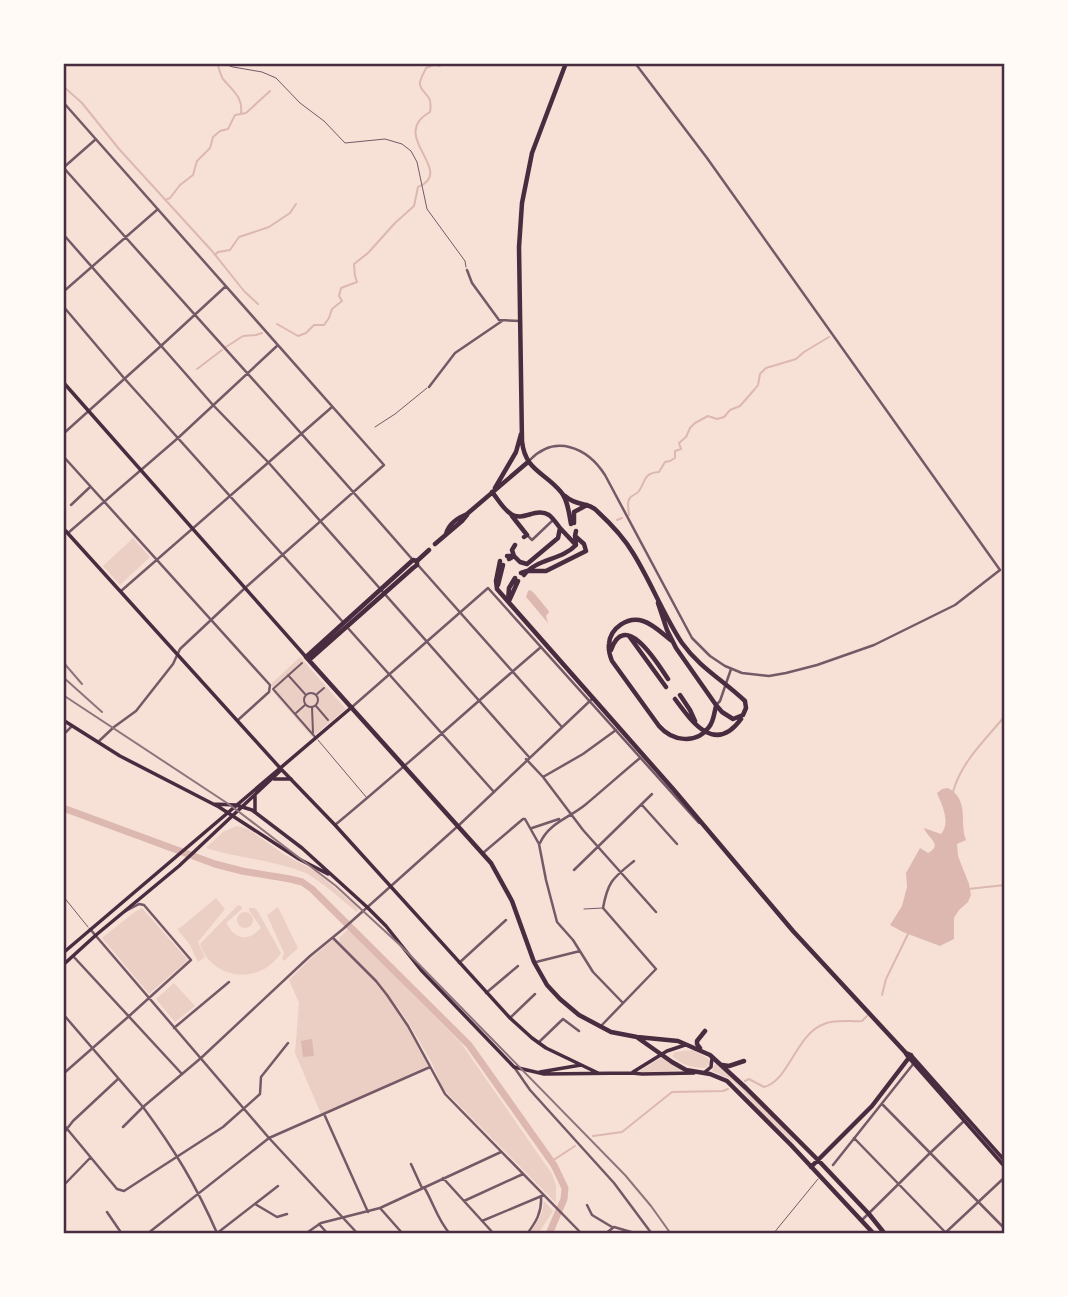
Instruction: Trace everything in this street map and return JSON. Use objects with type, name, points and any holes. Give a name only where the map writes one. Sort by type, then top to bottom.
[{"type":"highway","points":[[566,63],[532,153],[523,196],[519,247],[523,446],[532,467],[573,502],[588,505],[598,511],[629,547],[681,642],[697,662],[745,701],[746,708],[738,723],[722,734],[711,736],[696,725],[690,710],[677,697]]},
{"type":"highway","points":[[492,492],[516,452],[523,425]]},
{"type":"highway","points":[[435,544],[457,518],[467,514],[528,461]]},
{"type":"highway","points":[[560,491],[573,523],[574,512],[588,505]]},
{"type":"highway","points":[[492,492],[526,536]]},
{"type":"highway","points":[[509,513],[518,517],[538,512],[550,516],[576,545]]},
{"type":"highway","points":[[515,545],[510,557],[523,564],[532,561],[558,538],[560,528]]},
{"type":"highway","points":[[575,533],[586,551],[546,571],[524,573],[576,545],[575,533]]},
{"type":"highway","points":[[429,550],[307,659],[483,853],[498,873],[512,901],[534,962],[560,999],[579,1015],[611,1032],[670,1040],[687,1044],[710,1055],[818,1160],[869,1213],[885,1234]]},
{"type":"highway","points":[[502,563],[497,589],[591,699],[674,790],[793,931],[910,1057],[872,1106],[811,1167]]},
{"type":"highway","points":[[508,602],[516,579]]},
{"type":"highway","points":[[658,604],[673,642],[716,705],[733,719],[743,715]]},
{"type":"highway","points":[[673,642],[646,622],[636,620],[628,621],[616,629],[608,645],[612,661],[665,733],[682,740],[698,737],[714,718],[716,705]]},
{"type":"highway","points":[[610,654],[617,640],[629,635],[643,644],[668,678]]},
{"type":"highway","points":[[629,635],[666,687]]},
{"type":"highway","points":[[703,1051],[697,1041],[705,1031]]},
{"type":"highway","points":[[637,1037],[686,1070],[718,1076],[727,1081],[874,1234]]},
{"type":"highway","points":[[722,1065],[729,1066],[744,1061]]},
{"type":"main road","points":[[63,382],[307,659]]},
{"type":"main road","points":[[63,528],[510,1018],[538,1042],[598,1073]]},
{"type":"main road","points":[[63,965],[180,866],[315,736],[352,708]]},
{"type":"main road","points":[[63,720],[120,756],[213,804],[299,859],[333,877]]},
{"type":"main road","points":[[63,953],[268,777],[281,769]]},
{"type":"main road","points":[[272,780],[291,779]]},
{"type":"main road","points":[[254,811],[255,795]]},
{"type":"main road","points":[[213,804],[236,805],[254,811],[302,848],[386,926],[421,970],[513,1067],[552,1074],[704,1073],[711,1067],[710,1055]]},
{"type":"main road","points":[[632,1073],[661,1055],[687,1044]]},
{"type":"main road","points":[[910,1057],[1005,1161]]},
{"type":"main road","points":[[915,1062],[1005,1167]]},
{"type":"main road","points":[[538,1072],[582,1065]]},
{"type":"street","points":[[635,63],[707,158],[1000,570]]},
{"type":"street","points":[[63,102],[384,465],[180,649],[173,664],[136,711],[98,742]]},
{"type":"street","points":[[96,139],[63,168],[561,726]]},
{"type":"street","points":[[63,292],[158,209]]},
{"type":"street","points":[[63,234],[528,758],[570,815],[656,912]]},
{"type":"street","points":[[467,270],[472,283],[502,321]]},
{"type":"street","points":[[63,434],[226,286]]},
{"type":"street","points":[[63,306],[124,378],[494,792]]},
{"type":"street","points":[[429,387],[455,353],[502,321],[520,321]]},
{"type":"street","points":[[68,533],[178,438],[278,345]]},
{"type":"street","points":[[121,591],[332,407]]},
{"type":"street","points":[[528,461],[544,448],[560,446],[588,455],[605,475],[692,638],[710,656],[731,669],[750,675],[769,676],[859,652],[955,605],[1005,567]]},
{"type":"street","points":[[63,456],[268,683],[270,690],[237,720]]},
{"type":"street","points":[[71,505],[90,487]]},
{"type":"street","points":[[526,536],[532,540],[553,520]]},
{"type":"street","points":[[352,708],[488,588],[708,831]]},
{"type":"street","points":[[335,825],[542,646]]},
{"type":"street","points":[[307,659],[303,659],[302,663],[273,689],[315,736]]},
{"type":"street","points":[[716,705],[720,701],[731,669]]},
{"type":"street","points":[[288,675],[306,695]]},
{"type":"street","points":[[316,695],[324,688]]},
{"type":"street","points":[[306,695],[316,695]]},
{"type":"street","points":[[306,695],[306,704]]},
{"type":"street","points":[[315,736],[313,706],[317,701],[316,695]]},
{"type":"street","points":[[123,1127],[458,826],[591,699]]},
{"type":"street","points":[[295,714],[306,704]]},
{"type":"street","points":[[306,704],[313,706],[328,720]]},
{"type":"street","points":[[63,735],[72,726]]},
{"type":"street","points":[[543,777],[583,754],[616,730]]},
{"type":"street","points":[[531,828],[570,815],[640,758]]},
{"type":"street","points":[[574,870],[652,794]]},
{"type":"street","points":[[642,804],[677,844]]},
{"type":"street","points":[[539,844],[545,834],[562,818]]},
{"type":"street","points":[[483,853],[525,819],[539,844],[557,922],[573,940],[593,972],[623,1003]]},
{"type":"street","points":[[600,1027],[656,969],[603,908],[608,886],[634,861]]},
{"type":"street","points":[[63,1074],[191,960],[144,905],[139,904],[123,912]]},
{"type":"street","points":[[459,963],[506,920]]},
{"type":"street","points":[[90,929],[244,1109],[358,1234]]},
{"type":"street","points":[[332,938],[387,995],[408,1026],[445,1094],[582,1234]]},
{"type":"street","points":[[534,962],[580,951]]},
{"type":"street","points":[[73,956],[182,1074]]},
{"type":"street","points":[[486,993],[518,966]]},
{"type":"street","points":[[174,1028],[229,982]]},
{"type":"street","points":[[510,1018],[535,994]]},
{"type":"street","points":[[63,1014],[143,1107],[178,1156],[217,1233],[278,1186]]},
{"type":"street","points":[[538,1042],[562,1019],[579,1031]]},
{"type":"street","points":[[63,1124],[117,1189],[127,1190],[223,1127],[244,1109],[260,1094],[261,1077],[288,1043]]},
{"type":"street","points":[[833,1165],[915,1062]]},
{"type":"street","points":[[146,1234],[270,1138],[430,1067]]},
{"type":"street","points":[[513,1067],[530,1090],[614,1183],[652,1234]]},
{"type":"street","points":[[63,1134],[73,1121],[118,1079]]},
{"type":"street","points":[[882,1104],[1005,1230]]},
{"type":"street","points":[[324,1115],[368,1212]]},
{"type":"street","points":[[862,1220],[964,1121]]},
{"type":"street","points":[[855,1138],[945,1234],[1005,1177]]},
{"type":"street","points":[[305,1234],[319,1224],[380,1208],[501,1152]]},
{"type":"street","points":[[63,1186],[91,1156]]},
{"type":"street","points":[[411,1164],[433,1203],[437,1216],[450,1234]]},
{"type":"street","points":[[464,1200],[523,1174]]},
{"type":"street","points":[[443,1178],[494,1234]]},
{"type":"street","points":[[482,1221],[542,1196]]},
{"type":"street","points":[[527,1234],[539,1216],[542,1196]]},
{"type":"street","points":[[255,1204],[277,1217],[287,1214]]},
{"type":"street","points":[[587,1205],[593,1215],[611,1228],[638,1234]]},
{"type":"street","points":[[380,1208],[403,1234]]},
{"type":"street","points":[[107,1212],[122,1234]]},
{"type":"street","points":[[319,1224],[328,1234]]},
{"type":"street","points":[[605,1234],[611,1228]]},
{"type":"lane","points":[[221,63],[262,72],[276,78],[345,143],[385,139],[402,144],[411,151],[427,209],[465,261],[467,270]]},
{"type":"lane","points":[[375,427],[429,387]]},
{"type":"lane","points":[[315,736],[368,798]]},
{"type":"lane","points":[[63,896],[90,929]]},
{"type":"lane","points":[[584,909],[603,908]]},
{"type":"lane","points":[[773,1234],[820,1176]]},
{"type":"shaded area","points":[[133,538],[150,557],[120,585],[103,566]]},
{"type":"shaded area","points":[[530,590],[548,610],[548,623],[526,597]]},
{"type":"shaded area","points":[[300,657],[346,709],[312,737],[273,692],[272,683]]},
{"type":"shaded area","points":[[948,788],[955,793],[962,805],[966,840],[957,844],[958,856],[971,895],[954,918],[954,939],[940,946],[890,925],[902,906],[907,887],[906,873],[920,848],[928,853],[935,847],[924,828],[941,834],[944,830],[945,814],[937,793]]},
{"type":"shaded area","points":[[237,826],[248,829],[285,855],[315,871],[356,906],[357,912],[303,872],[206,848],[224,831]]},
{"type":"shaded area","points":[[216,898],[225,909],[198,942],[205,957],[198,962],[190,945],[177,929]]},
{"type":"shaded area","points":[[238,905],[242,909],[226,923],[230,929],[242,937],[256,933],[261,928],[249,910],[254,908],[281,953],[275,961],[258,972],[239,975],[220,969],[212,963],[200,944]]},
{"type":"shaded area","points":[[278,907],[298,948],[284,961],[284,953],[267,915]]},
{"type":"shaded area","points":[[142,908],[187,959],[149,994],[102,938]]},
{"type":"shaded area","points":[[242,912],[248,912],[253,920],[251,926],[242,928],[237,923],[237,917]]},
{"type":"shaded area","points":[[348,929],[461,1043],[552,1174],[556,1185],[556,1203],[443,1089],[432,1063],[395,1003],[428,1066],[321,1114],[295,1053],[299,1003],[289,980],[335,938],[340,942],[339,938]]},
{"type":"shaded area","points":[[174,983],[195,1006],[175,1022],[156,999]]},
{"type":"shaded area","points":[[312,1039],[314,1056],[303,1057],[301,1041]]},
{"type":"shaded area","points":[[693,1050],[709,1059],[710,1063],[706,1068],[688,1065],[672,1056],[675,1052]]},
{"type":"shaded area","points":[[662,1057],[683,1070],[636,1073]]},
{"type":"shaded area","points":[[715,1063],[744,1088],[797,1146],[737,1085],[712,1071]]},
{"type":"shaded area","points":[[544,1201],[553,1211],[538,1234],[530,1234],[542,1213]]},
{"type":"waterway","points":[[217,63],[223,79],[239,98],[241,113]]},
{"type":"waterway","points":[[277,324],[298,336],[314,325],[324,325],[332,309],[342,301],[339,296],[341,288],[357,282],[354,264],[414,206],[418,187],[428,180],[430,172],[415,132],[419,121],[430,112],[430,101],[421,89],[420,81],[426,68],[440,66],[442,63]]},
{"type":"waterway","points":[[63,86],[82,103],[119,149],[258,304]]},
{"type":"waterway","points":[[165,200],[193,175],[197,161],[210,148],[213,137],[228,129],[235,115],[246,113],[270,91]]},
{"type":"waterway","points":[[215,255],[230,250],[239,237],[269,227],[290,213],[296,204]]},
{"type":"waterway","points":[[226,347],[243,336],[262,333]]},
{"type":"waterway","points":[[629,515],[630,498],[639,491],[647,476],[659,472],[665,462],[675,458],[675,451],[681,449],[679,443],[695,423],[708,416],[717,419],[724,417],[730,410],[740,406],[754,390],[760,374],[766,368],[796,359],[829,337]]},
{"type":"waterway","points":[[197,369],[222,350]]},
{"type":"waterway","points":[[617,520],[622,518]]},
{"type":"waterway","points":[[953,792],[968,761],[1005,716]]},
{"type":"waterway","points":[[63,808],[215,864],[302,882],[312,889],[469,1045],[554,1165],[565,1188],[564,1199],[549,1234]]},
{"type":"waterway","points":[[968,889],[1005,885]]},
{"type":"waterway","points":[[882,995],[886,979],[909,932]]},
{"type":"waterway","points":[[745,1081],[749,1079],[764,1087],[773,1083],[814,1029],[833,1022],[862,1021],[867,1016]]},
{"type":"waterway","points":[[593,1136],[622,1132],[672,1092],[728,1089]]},
{"type":"waterway","points":[[552,1161],[575,1146]]},
{"type":"railway","points":[[63,662],[82,684]]},
{"type":"railway","points":[[63,677],[102,712]]},
{"type":"railway","points":[[63,695],[230,805],[336,886],[401,946],[625,1175],[671,1234]]}]
